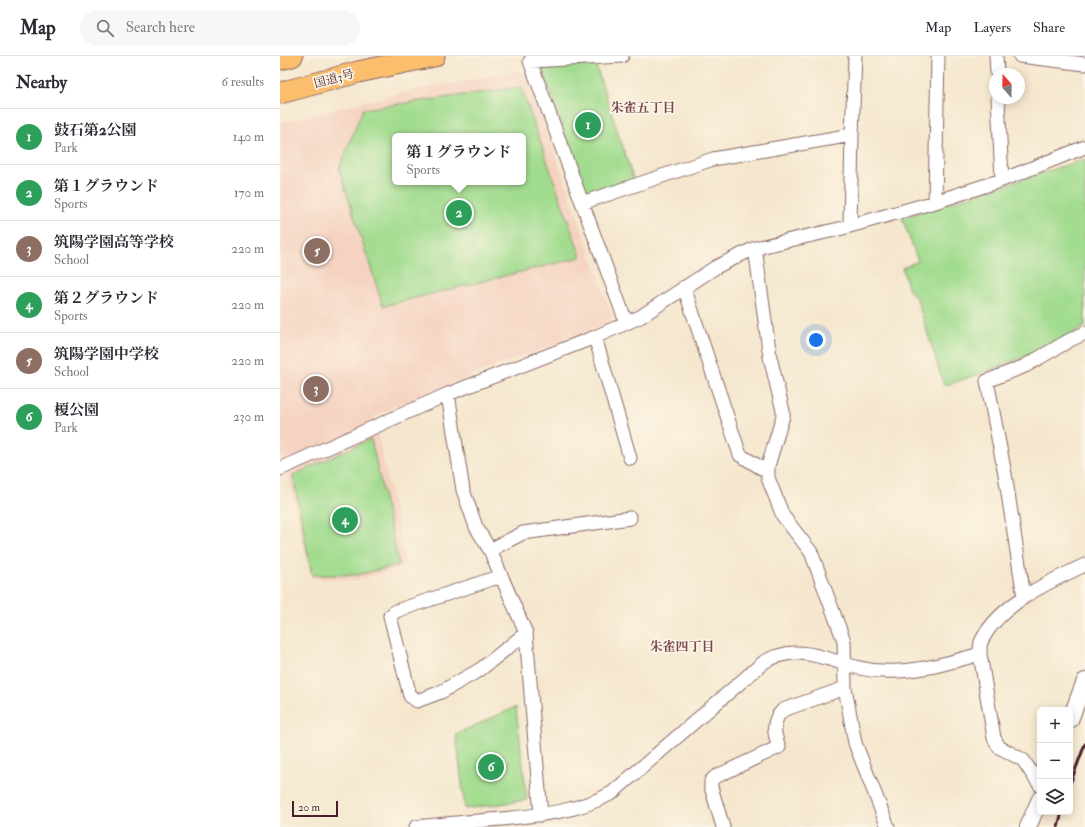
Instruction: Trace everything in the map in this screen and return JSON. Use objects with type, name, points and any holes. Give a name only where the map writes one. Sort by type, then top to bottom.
[{"type":"highway","points":[[280,59],[292,56]]},
{"type":"highway","name":"国道3号","points":[[280,93],[358,72],[434,56]]},
{"type":"street","points":[[622,56],[530,61],[626,322]]},
{"type":"street","points":[[850,226],[855,56]]},
{"type":"street","points":[[935,202],[938,56]]},
{"type":"street","points":[[996,56],[997,68]]},
{"type":"street","points":[[1020,56],[1085,64]]},
{"type":"street","points":[[998,104],[1002,180]]},
{"type":"street","points":[[582,203],[713,159],[852,135]]},
{"type":"street","points":[[280,469],[448,394],[640,317],[716,267],[755,248],[850,226],[935,202],[1002,180],[1085,147]]},
{"type":"street","points":[[755,248],[770,358],[783,411],[768,472],[768,478],[783,516],[811,552],[844,641],[845,688],[855,743],[888,827]]},
{"type":"street","points":[[684,287],[740,455],[768,472]]},
{"type":"street","points":[[1024,597],[1006,474],[987,380],[1025,366],[1085,333]]},
{"type":"street","points":[[595,336],[630,458]]},
{"type":"street","points":[[448,394],[463,490],[476,527],[490,550],[526,633],[535,819]]},
{"type":"street","points":[[490,550],[523,533],[630,518]]},
{"type":"street","points":[[1037,781],[1023,760],[999,746],[994,738],[980,654],[981,643],[996,620],[1024,597],[1085,565]]},
{"type":"street","points":[[500,576],[396,611],[390,616],[410,696],[417,701],[441,692],[481,670],[526,633]]},
{"type":"street","points":[[416,827],[535,819],[575,809],[601,799],[612,793],[764,662],[774,656],[785,653],[815,654],[844,664],[866,669],[891,672],[936,666],[980,654]]},
{"type":"street","points":[[1073,712],[1085,681]]},
{"type":"street","points":[[723,827],[711,788],[711,781],[715,777],[779,747],[774,730],[779,715],[784,710],[845,688]]},
{"type":"street","points":[[1028,827],[1037,806]]},
{"type":"shaded area","points":[[521,71],[528,76],[612,315],[608,325],[493,367],[404,402],[374,417],[406,566],[354,581],[311,578],[285,458],[280,460],[280,123],[409,91]]},
{"type":"green space","points":[[595,63],[634,181],[586,197],[542,68]]},
{"type":"green space","points":[[521,87],[581,257],[383,306],[339,169],[363,109]]},
{"type":"green space","points":[[1085,159],[1085,327],[1030,355],[944,386],[917,299],[909,290],[902,268],[918,261],[902,218]]},
{"type":"green space","points":[[371,439],[399,565],[357,575],[312,575],[293,475]]},
{"type":"green space","points":[[516,707],[527,800],[465,809],[456,734]]},
{"type":"railway","points":[[1072,779],[1085,744]]},
{"type":"railway","points":[[1058,827],[1061,815]]},
{"type":"place","name":"鼓石第2公園","points":[[588,125]]},
{"type":"place","name":"第１グラウンド","points":[[459,213]]},
{"type":"place","name":"筑陽学園中学校","points":[[317,251]]},
{"type":"place","name":"筑陽学園高等学校","points":[[316,389]]},
{"type":"place","name":"第２グラウンド","points":[[345,520]]},
{"type":"place","name":"榎公園","points":[[491,767]]},
{"type":"district","name":"朱雀五丁目","points":[[643,108]]},
{"type":"district","name":"朱雀四丁目","points":[[682,647]]}]
